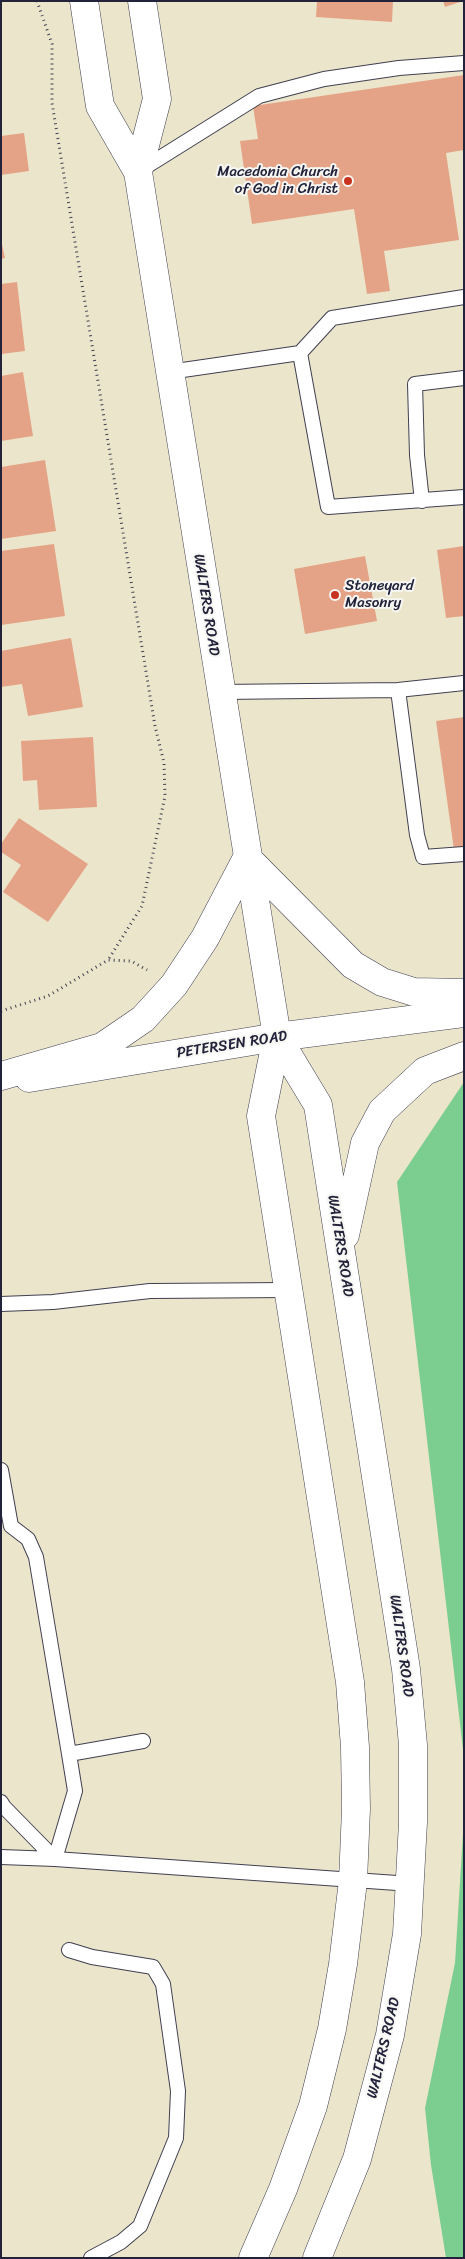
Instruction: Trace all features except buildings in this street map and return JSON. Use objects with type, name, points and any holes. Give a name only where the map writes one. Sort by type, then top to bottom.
[{"type":"main road","name":"WALTERS ROAD","points":[[84,1],[100,106],[138,172],[220,692],[277,1037],[261,1116],[350,1682],[355,1747],[356,1810],[353,1881],[343,1964],[332,2029],[313,2106],[283,2189],[253,2257]]},
{"type":"main road","name":"WALTERS ROAD","points":[[138,172],[157,99],[142,1]]},
{"type":"main road","points":[[1,1076],[102,1047],[143,1019],[180,977],[205,938],[247,858],[353,965],[382,982],[414,992],[464,993]]},
{"type":"main road","name":"PETERSEN ROAD","points":[[1,1083],[277,1037],[464,1013]]},
{"type":"main road","name":"WALTERS ROAD","points":[[277,1037],[318,1105],[406,1669],[413,1745],[411,1884],[407,1934],[390,2035],[357,2159],[317,2258]]},
{"type":"main road","points":[[341,1253],[365,1143],[382,1111],[426,1072],[464,1056]]},
{"type":"lane","points":[[138,172],[259,96],[324,79],[399,68],[464,63]]},
{"type":"lane","points":[[169,372],[300,353],[332,318],[464,297]]},
{"type":"lane","points":[[300,353],[328,507],[464,497]]},
{"type":"lane","points":[[422,501],[417,456],[415,384],[464,378]]},
{"type":"lane","points":[[220,692],[398,690],[464,683]]},
{"type":"lane","points":[[398,690],[417,835],[423,857],[464,854]]},
{"type":"lane","points":[[1,1304],[53,1302],[150,1291],[288,1290]]},
{"type":"lane","points":[[1,1470],[6,1527],[28,1539],[36,1557],[75,1791],[55,1859]]},
{"type":"lane","points":[[69,1754],[143,1741]]},
{"type":"lane","points":[[1,1802],[4,1808],[55,1859]]},
{"type":"lane","points":[[1,1857],[55,1859],[411,1884]]},
{"type":"lane","points":[[70,1950],[92,1957],[153,1967],[163,1984],[178,2091],[176,2138],[140,2226],[122,2242],[91,2258]]},
{"type":"path","points":[[1,1011],[48,996],[108,960],[142,906],[165,796],[164,763],[155,726],[52,103],[52,44],[37,1]]},
{"type":"path","points":[[108,960],[130,961],[154,974]]},
{"type":"green space","points":[[464,1082],[464,1758],[397,1182]]},
{"type":"green space","points":[[464,1817],[464,2258],[446,2258],[431,2165],[425,2108],[455,1963]]},
{"type":"place","name":"Macedonia Church of God in Christ","points":[[348,181]]},
{"type":"place","name":"Stoneyard Masonry","points":[[335,595]]}]
